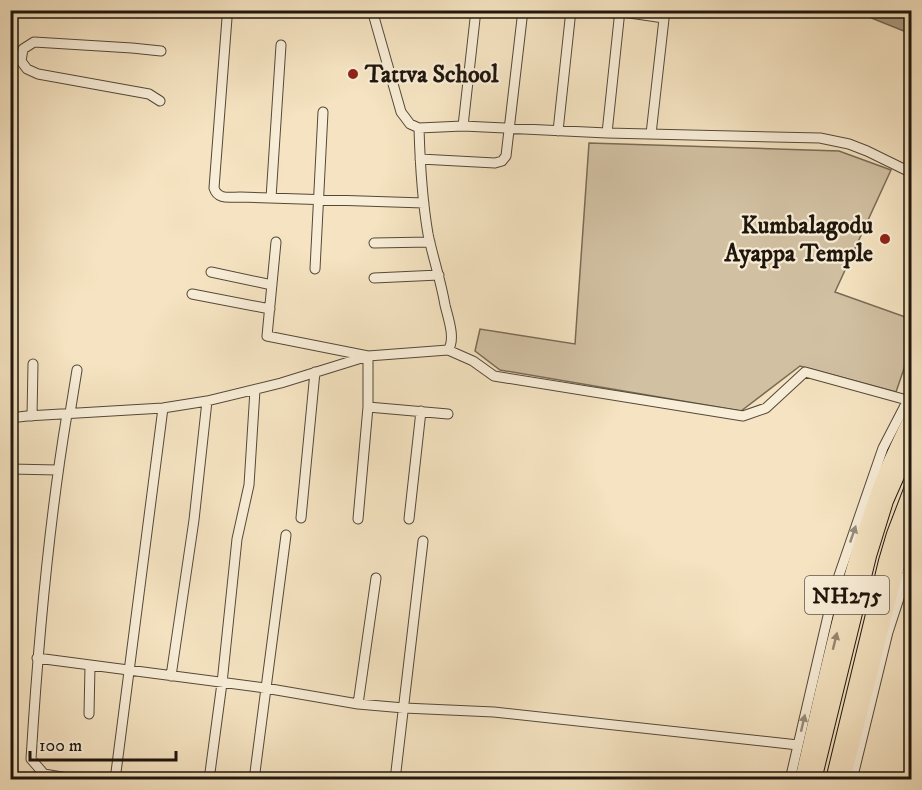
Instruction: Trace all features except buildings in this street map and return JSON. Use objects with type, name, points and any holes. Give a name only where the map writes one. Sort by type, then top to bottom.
[{"type":"highway","name":"NH275","points":[[802,780],[841,618],[866,529],[886,473],[912,416]]},
{"type":"highway","name":"NH275","points":[[814,780],[869,556],[886,501],[912,442]]},
{"type":"highway","name":"NH275","points":[[833,780],[886,561],[912,487]]},
{"type":"highway","name":"NH275","points":[[843,780],[901,551],[912,520]]},
{"type":"street","points":[[372,10],[401,112],[410,124],[419,128],[463,126],[607,133],[820,138],[849,144],[912,173]]},
{"type":"street","points":[[463,126],[476,10]]},
{"type":"street","points":[[420,159],[495,163],[502,161],[506,156],[523,10]]},
{"type":"street","points":[[558,131],[571,10]]},
{"type":"street","points":[[614,10],[665,14],[651,134]]},
{"type":"street","points":[[607,133],[620,11]]},
{"type":"street","points":[[227,18],[214,188],[216,194],[219,196],[319,200],[424,202]]},
{"type":"street","points":[[160,100],[148,94],[38,74],[27,69],[21,61],[23,49],[34,42],[161,51]]},
{"type":"street","points":[[271,198],[281,45]]},
{"type":"street","points":[[315,269],[323,112]]},
{"type":"street","points":[[419,128],[424,202],[430,242],[450,333],[451,345],[448,350]]},
{"type":"street","points":[[276,242],[267,336],[368,356]]},
{"type":"street","points":[[374,243],[430,242]]},
{"type":"street","points":[[211,272],[272,285]]},
{"type":"street","points":[[375,278],[439,275]]},
{"type":"street","points":[[192,294],[270,309]]},
{"type":"street","points":[[10,418],[163,408],[255,390],[368,356],[448,350],[473,361],[494,376],[743,416],[766,408],[805,372],[909,396]]},
{"type":"street","points":[[358,519],[368,407],[368,356]]},
{"type":"street","points":[[32,416],[33,364]]},
{"type":"street","points":[[77,370],[58,470],[37,658],[31,759],[44,774],[79,780]]},
{"type":"street","points":[[301,518],[315,372]]},
{"type":"street","points":[[210,780],[237,539],[249,485],[255,390]]},
{"type":"street","name":"NH275","points":[[790,780],[834,590],[883,448],[909,396]]},
{"type":"street","points":[[171,676],[194,520],[207,401]]},
{"type":"street","points":[[368,407],[448,414]]},
{"type":"street","points":[[115,780],[163,408]]},
{"type":"street","points":[[409,519],[422,411]]},
{"type":"street","points":[[10,469],[58,470]]},
{"type":"street","points":[[254,780],[286,535]]},
{"type":"street","points":[[395,780],[423,541]]},
{"type":"street","name":"NH275","points":[[852,780],[888,632],[912,558]]},
{"type":"street","points":[[358,704],[376,578]]},
{"type":"street","points":[[37,658],[265,688],[358,704],[494,712],[798,745]]},
{"type":"street","points":[[89,714],[90,666]]},
{"type":"shaded area","points":[[854,11],[911,13],[911,34]]},
{"type":"shaded area","points":[[589,143],[839,151],[891,170],[835,292],[911,319],[911,348],[896,392],[800,366],[741,411],[500,370],[475,351],[480,329],[575,344]]},
{"type":"place","name":"Tattva School","points":[[353,74]]},
{"type":"place","name":"Kumbalagodu Ayappa Temple","points":[[885,239]]}]
